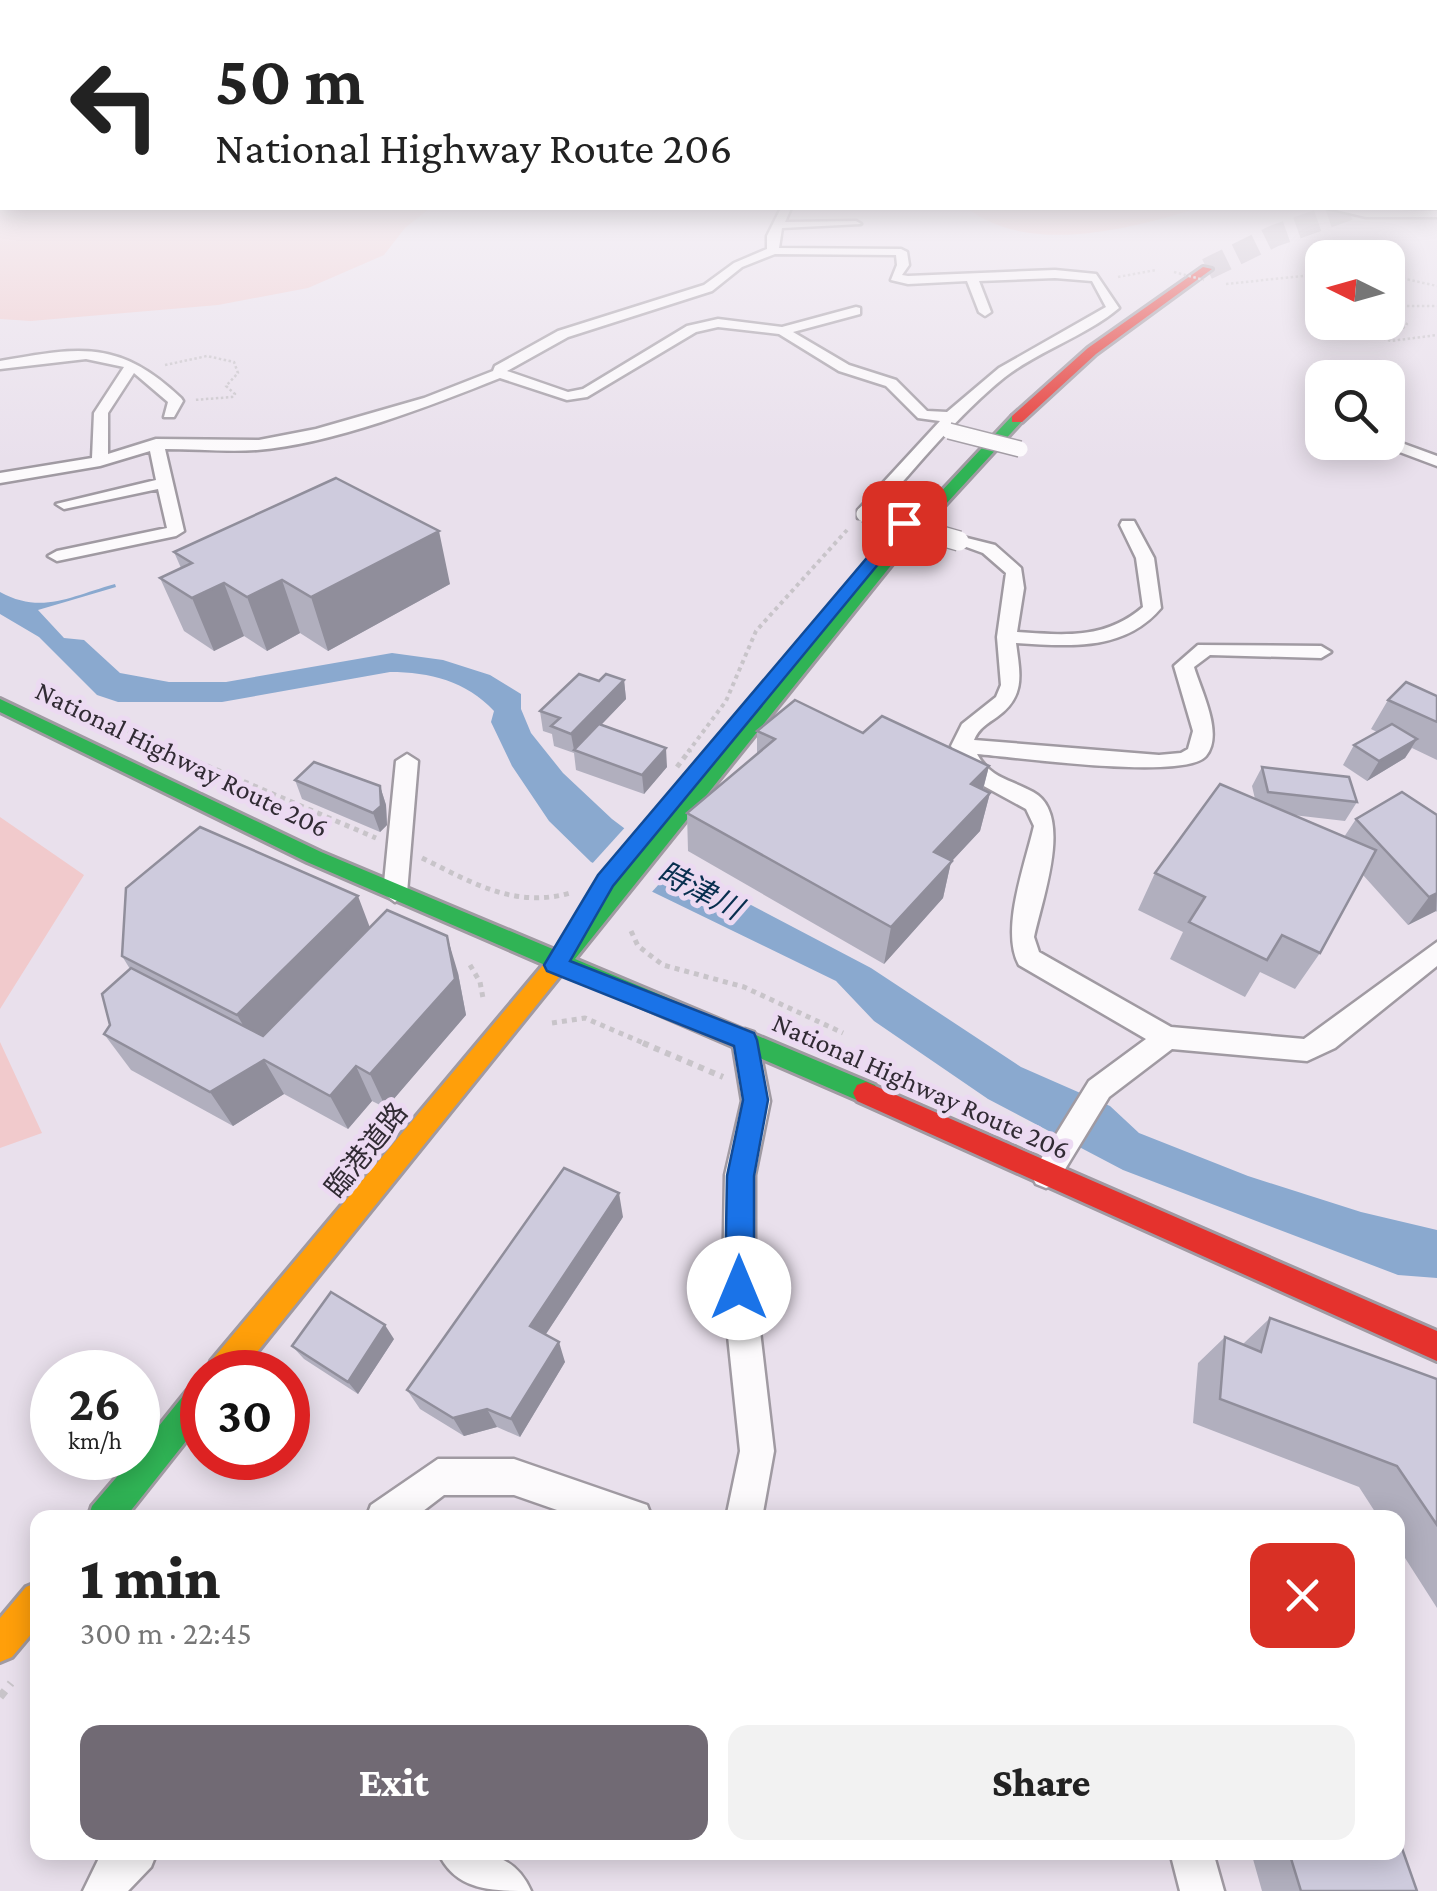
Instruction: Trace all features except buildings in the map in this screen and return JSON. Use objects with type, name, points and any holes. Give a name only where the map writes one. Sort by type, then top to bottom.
[{"type":"main road","name":"臨港道路","points":[[240,1350],[556,965],[614,885],[900,544],[1014,422],[1099,341],[1183,285]]},
{"type":"main road","name":"National Highway Route 206","points":[[0,705],[556,965],[745,1040],[1437,1346]]},
{"type":"main road","points":[[110,1510],[180,1424]]},
{"type":"main road","points":[[0,1645],[30,1609]]},
{"type":"street","points":[[500,373],[500,369],[563,334],[712,285]]},
{"type":"street","points":[[975,285],[985,312]]},
{"type":"street","points":[[1099,285],[1112,308],[1004,371],[864,514],[988,549],[1015,572],[1016,599],[1006,637],[1012,677],[1005,700],[967,727],[962,746],[980,777],[1028,798],[1042,810],[1045,826],[1022,937],[1028,958],[1167,1038],[1306,1050],[1326,1040],[1437,952]]},
{"type":"street","points":[[653,306],[718,324],[782,331],[856,310]]},
{"type":"street","points":[[0,478],[100,461],[156,444],[259,445],[318,434],[429,401],[500,373],[567,396],[587,394],[692,330],[718,324]]},
{"type":"street","points":[[782,331],[844,368],[891,383],[923,415],[1020,448]]},
{"type":"street","points":[[0,365],[49,356],[127,362],[149,374],[172,407]]},
{"type":"street","points":[[100,461],[97,438],[101,412],[127,362]]},
{"type":"street","points":[[56,556],[176,531],[156,444]]},
{"type":"street","points":[[1405,449],[1437,461]]},
{"type":"street","points":[[64,504],[165,483]]},
{"type":"street","points":[[1006,637],[1109,638],[1134,628],[1152,608],[1144,558],[1128,525]]},
{"type":"street","points":[[962,746],[1159,762],[1186,760],[1198,752],[1203,731],[1184,666],[1195,657],[1205,649],[1320,652]]},
{"type":"street","points":[[395,893],[407,761]]},
{"type":"street","points":[[1046,1175],[1099,1089],[1167,1038]]},
{"type":"street","points":[[745,1040],[756,1100],[740,1176],[739,1288],[757,1451],[746,1510]]},
{"type":"street","points":[[395,1510],[438,1477],[514,1476],[611,1510]]},
{"type":"street","points":[[105,1891],[116,1870],[127,1860]]},
{"type":"street","points":[[469,1860],[508,1891]]},
{"type":"street","points":[[1193,1860],[1202,1891]]},
{"type":"path","points":[[1405,306],[1437,306]]},
{"type":"path","points":[[1386,340],[1437,336]]},
{"type":"path","points":[[127,362],[145,357],[171,366],[206,356],[234,362],[238,372],[226,386],[235,394],[232,397],[172,407]]},
{"type":"path","points":[[706,726],[726,700],[756,631],[847,530]]},
{"type":"path","points":[[106,722],[526,902],[548,902],[572,892]]},
{"type":"path","points":[[628,917],[638,948],[683,973],[741,985],[842,1034]]},
{"type":"path","points":[[544,1024],[585,1018],[738,1084]]},
{"type":"shaded area","points":[[0,285],[314,285],[218,305],[31,321],[0,319]]},
{"type":"shaded area","points":[[0,817],[84,875],[0,1009]]},
{"type":"shaded area","points":[[0,1042],[42,1133],[0,1148]]},
{"type":"water","name":"時津川","points":[[115,584],[116,587],[38,610],[64,638],[84,640],[120,673],[169,682],[226,682],[392,653],[443,660],[490,675],[521,694],[521,709],[531,733],[563,773],[612,819],[669,862],[871,968],[1021,1067],[1110,1106],[1139,1133],[1248,1176],[1361,1212],[1437,1230],[1437,1278],[1398,1275],[1123,1170],[988,1099],[874,1021],[836,981],[591,862],[549,821],[512,766],[491,722],[494,711],[459,685],[433,676],[390,672],[222,702],[118,702],[97,695],[39,637],[0,614],[0,592],[15,599],[43,603]]},
{"type":"pier","points":[[629,823],[679,862],[650,894],[590,866]]},
{"type":"traffic: fast","points":[[556,965],[896,550],[1017,419]]},
{"type":"traffic: fast","points":[[0,705],[314,857],[866,1093]]},
{"type":"traffic: fast","points":[[110,1510],[180,1424]]},
{"type":"traffic: slow","points":[[240,1350],[556,965]]},
{"type":"traffic: slow","points":[[0,1645],[30,1609]]},
{"type":"traffic: jam","points":[[1017,419],[1092,351],[1184,285]]},
{"type":"traffic: jam","points":[[866,1093],[1437,1346]]},
{"type":"route","points":[[739,1288],[740,1176],[756,1100],[745,1040],[556,965],[591,900],[904,523]]}]
